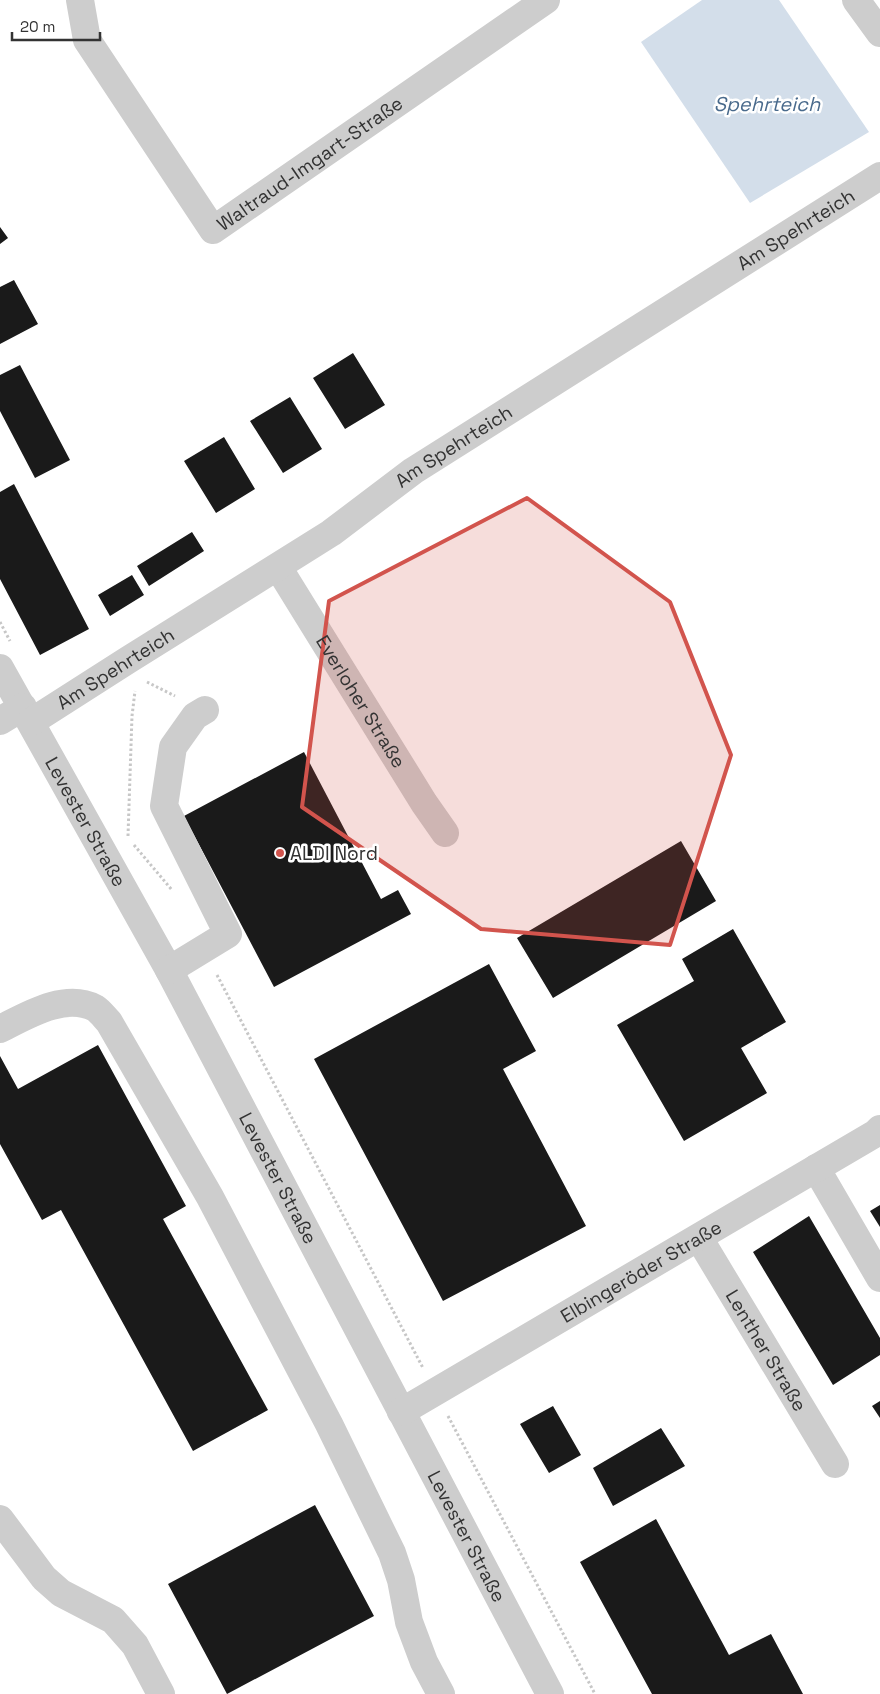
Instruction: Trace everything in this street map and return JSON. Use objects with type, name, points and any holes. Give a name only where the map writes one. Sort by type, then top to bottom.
[{"type":"street","name":"Waltraud-Imgart-Straße","points":[[80,0],[87,40],[213,230],[546,0]]},
{"type":"street","points":[[856,0],[880,33]]},
{"type":"street","name":"Am Spehrteich","points":[[0,721],[27,715],[133,668],[278,567],[331,533],[413,470],[880,176]]},
{"type":"street","name":"Everloher Straße","points":[[278,567],[424,803],[445,833]]},
{"type":"street","name":"Levester Straße","points":[[0,668],[168,970],[550,1694]]},
{"type":"street","points":[[168,970],[228,934],[164,806],[172,747],[195,716],[205,710]]},
{"type":"street","points":[[0,1029],[41,1010],[66,1003],[82,1004],[96,1009],[109,1022],[210,1197],[329,1424],[392,1553],[401,1580],[409,1622],[424,1662],[441,1694]]},
{"type":"street","name":"Elbingeröder Straße","points":[[401,1412],[699,1238],[880,1129]]},
{"type":"street","points":[[816,1168],[880,1278]]},
{"type":"street","name":"Lenther Straße","points":[[699,1238],[835,1464]]},
{"type":"street","points":[[0,1519],[44,1578],[61,1593],[113,1620],[136,1645],[161,1694]]},
{"type":"path","points":[[123,829],[128,837],[133,668],[205,710]]},
{"type":"path","points":[[134,844],[174,893]]},
{"type":"path","points":[[204,949],[595,1694]]},
{"type":"highlighted area","points":[[527,498],[670,602],[731,755],[670,945],[481,929],[302,807],[329,601]]},
{"type":"water","name":"Spehrteich","points":[[702,0],[779,0],[869,132],[750,203],[641,42]]},
{"type":"building","points":[[0,227],[8,238],[0,244]]},
{"type":"building","points":[[14,280],[38,324],[0,344],[0,287]]},
{"type":"building","points":[[353,353],[385,405],[345,429],[313,378]]},
{"type":"building","points":[[20,365],[70,460],[35,478],[0,411],[0,375]]},
{"type":"building","points":[[290,397],[322,449],[283,473],[250,421]]},
{"type":"building","points":[[224,437],[255,489],[216,513],[184,461]]},
{"type":"building","points":[[14,484],[89,629],[40,655],[0,579],[0,492]]},
{"type":"building","points":[[192,532],[204,551],[149,586],[137,566]]},
{"type":"building","points":[[132,575],[144,595],[110,616],[98,595]]},
{"type":"building","name":"ALDI Nord","points":[[304,752],[381,899],[398,890],[411,914],[274,987],[184,816]]},
{"type":"building","points":[[681,841],[716,901],[553,998],[517,938]]},
{"type":"building","points":[[733,929],[786,1022],[741,1048],[767,1093],[684,1141],[617,1025],[694,981],[682,959]]},
{"type":"building","points":[[489,964],[536,1051],[503,1069],[586,1226],[443,1301],[314,1059]]},
{"type":"building","points":[[98,1045],[186,1206],[163,1219],[268,1410],[193,1451],[61,1210],[42,1220],[0,1144],[0,1056],[18,1089]]},
{"type":"building","points":[[880,1205],[880,1227],[870,1211]]},
{"type":"building","points":[[809,1216],[880,1338],[880,1355],[833,1385],[753,1252]]},
{"type":"building","points":[[880,1401],[880,1418],[872,1406]]},
{"type":"building","points":[[553,1406],[581,1455],[549,1473],[520,1424]]},
{"type":"building","points":[[661,1428],[685,1466],[613,1506],[593,1468]]},
{"type":"building","points":[[315,1505],[374,1616],[227,1694],[168,1584]]},
{"type":"building","points":[[656,1519],[729,1655],[771,1634],[803,1694],[652,1694],[580,1562]]},
{"type":"place","name":"ALDI Nord","points":[[280,853]]}]
